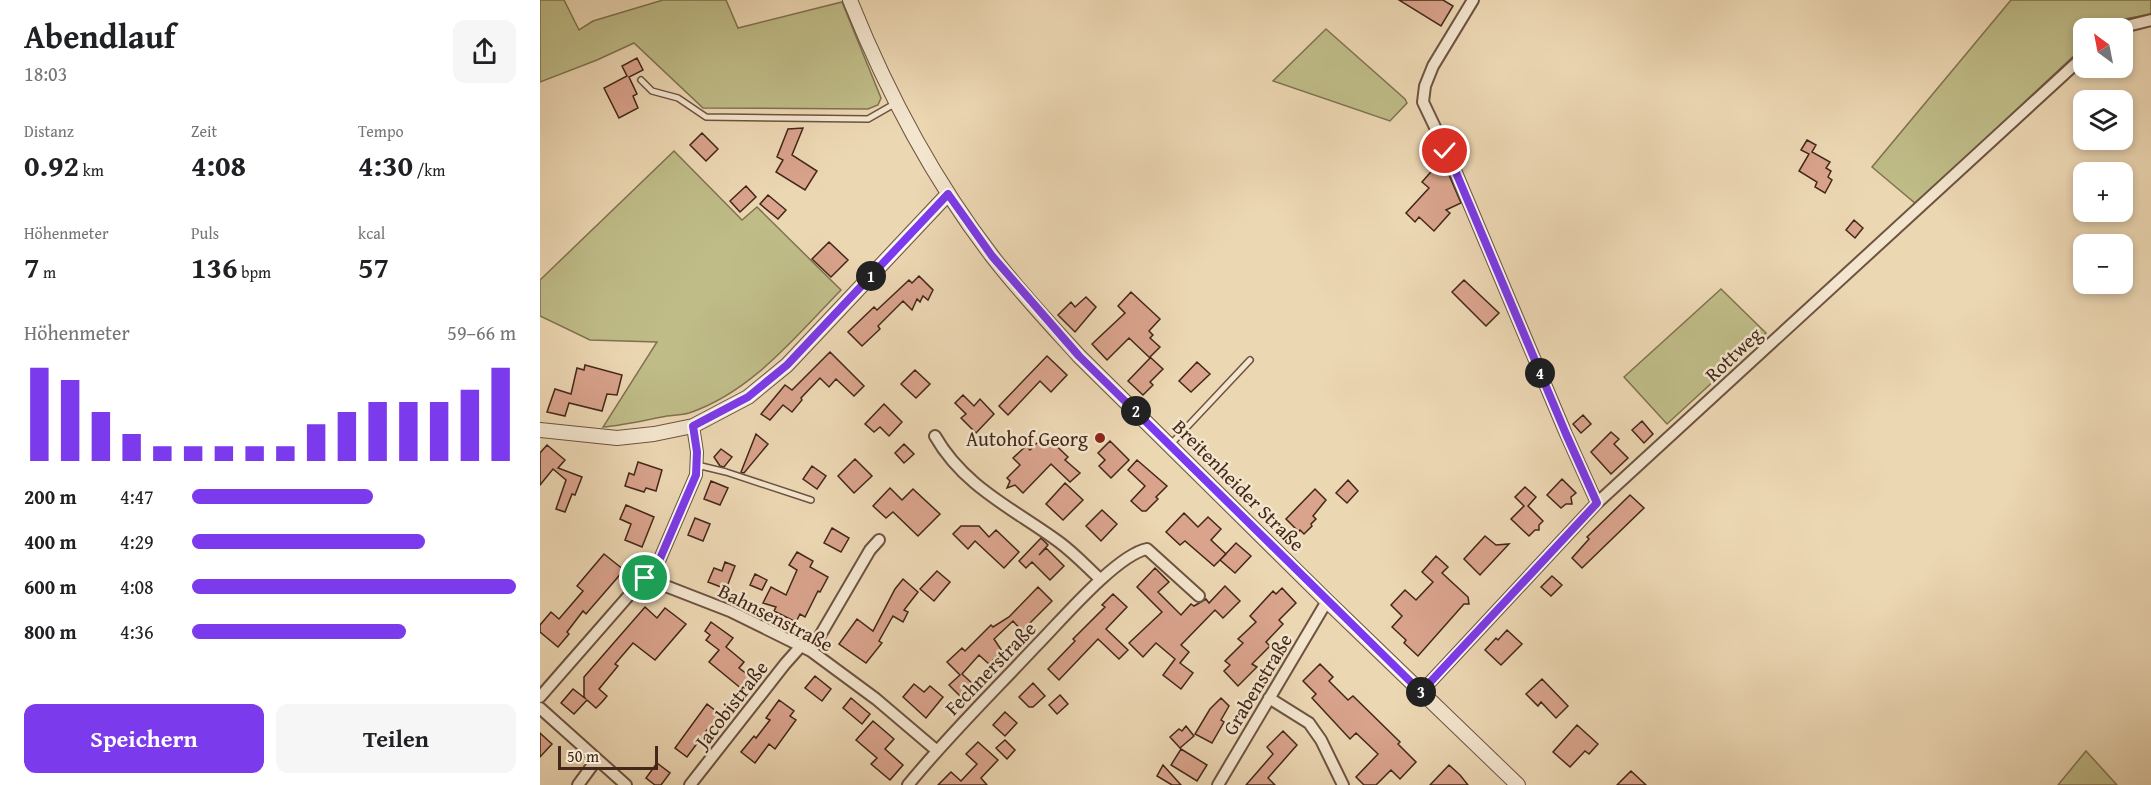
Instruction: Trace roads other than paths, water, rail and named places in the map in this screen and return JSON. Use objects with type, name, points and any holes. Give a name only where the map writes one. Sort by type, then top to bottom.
[{"type":"street","name":"Breitenheider Straße","points":[[850,0],[868,46],[896,103],[948,194],[992,256],[1040,314],[1079,356],[1327,601],[1518,785]]},
{"type":"street","points":[[1473,0],[1432,66],[1425,86],[1423,102],[1452,163],[1597,503]]},
{"type":"street","points":[[2133,24],[2151,20]]},
{"type":"street","name":"Rottweg","points":[[1421,692],[1597,503],[2073,66]]},
{"type":"street","points":[[540,430],[617,438],[654,434],[693,426],[748,397],[787,365],[948,194]]},
{"type":"street","points":[[540,697],[659,561],[696,475],[697,452],[693,426]]},
{"type":"street","points":[[935,436],[946,455],[989,495],[1060,543],[1100,579]]},
{"type":"street","name":"Jacobistraße","points":[[690,785],[785,664],[806,649],[870,550],[879,540]]},
{"type":"street","name":"Fechnerstraße","points":[[908,785],[936,750],[1100,579],[1137,550],[1147,549],[1199,596]]},
{"type":"street","name":"Bahnsenstraße","points":[[645,578],[730,611],[806,649],[876,699],[936,750]]},
{"type":"street","name":"Grabenstraße","points":[[1218,785],[1327,601]]},
{"type":"street","points":[[1269,698],[1309,723],[1321,740],[1343,785]]},
{"type":"street","points":[[540,708],[626,785]]},
{"type":"street","points":[[578,785],[597,759]]},
{"type":"lane","points":[[641,80],[652,91],[678,98],[706,117],[868,119],[896,103]]},
{"type":"lane","points":[[1170,444],[1250,360]]},
{"type":"lane","points":[[697,465],[726,472],[811,500]]},
{"type":"place","name":"Autohof Georg","points":[[1100,438]]}]
